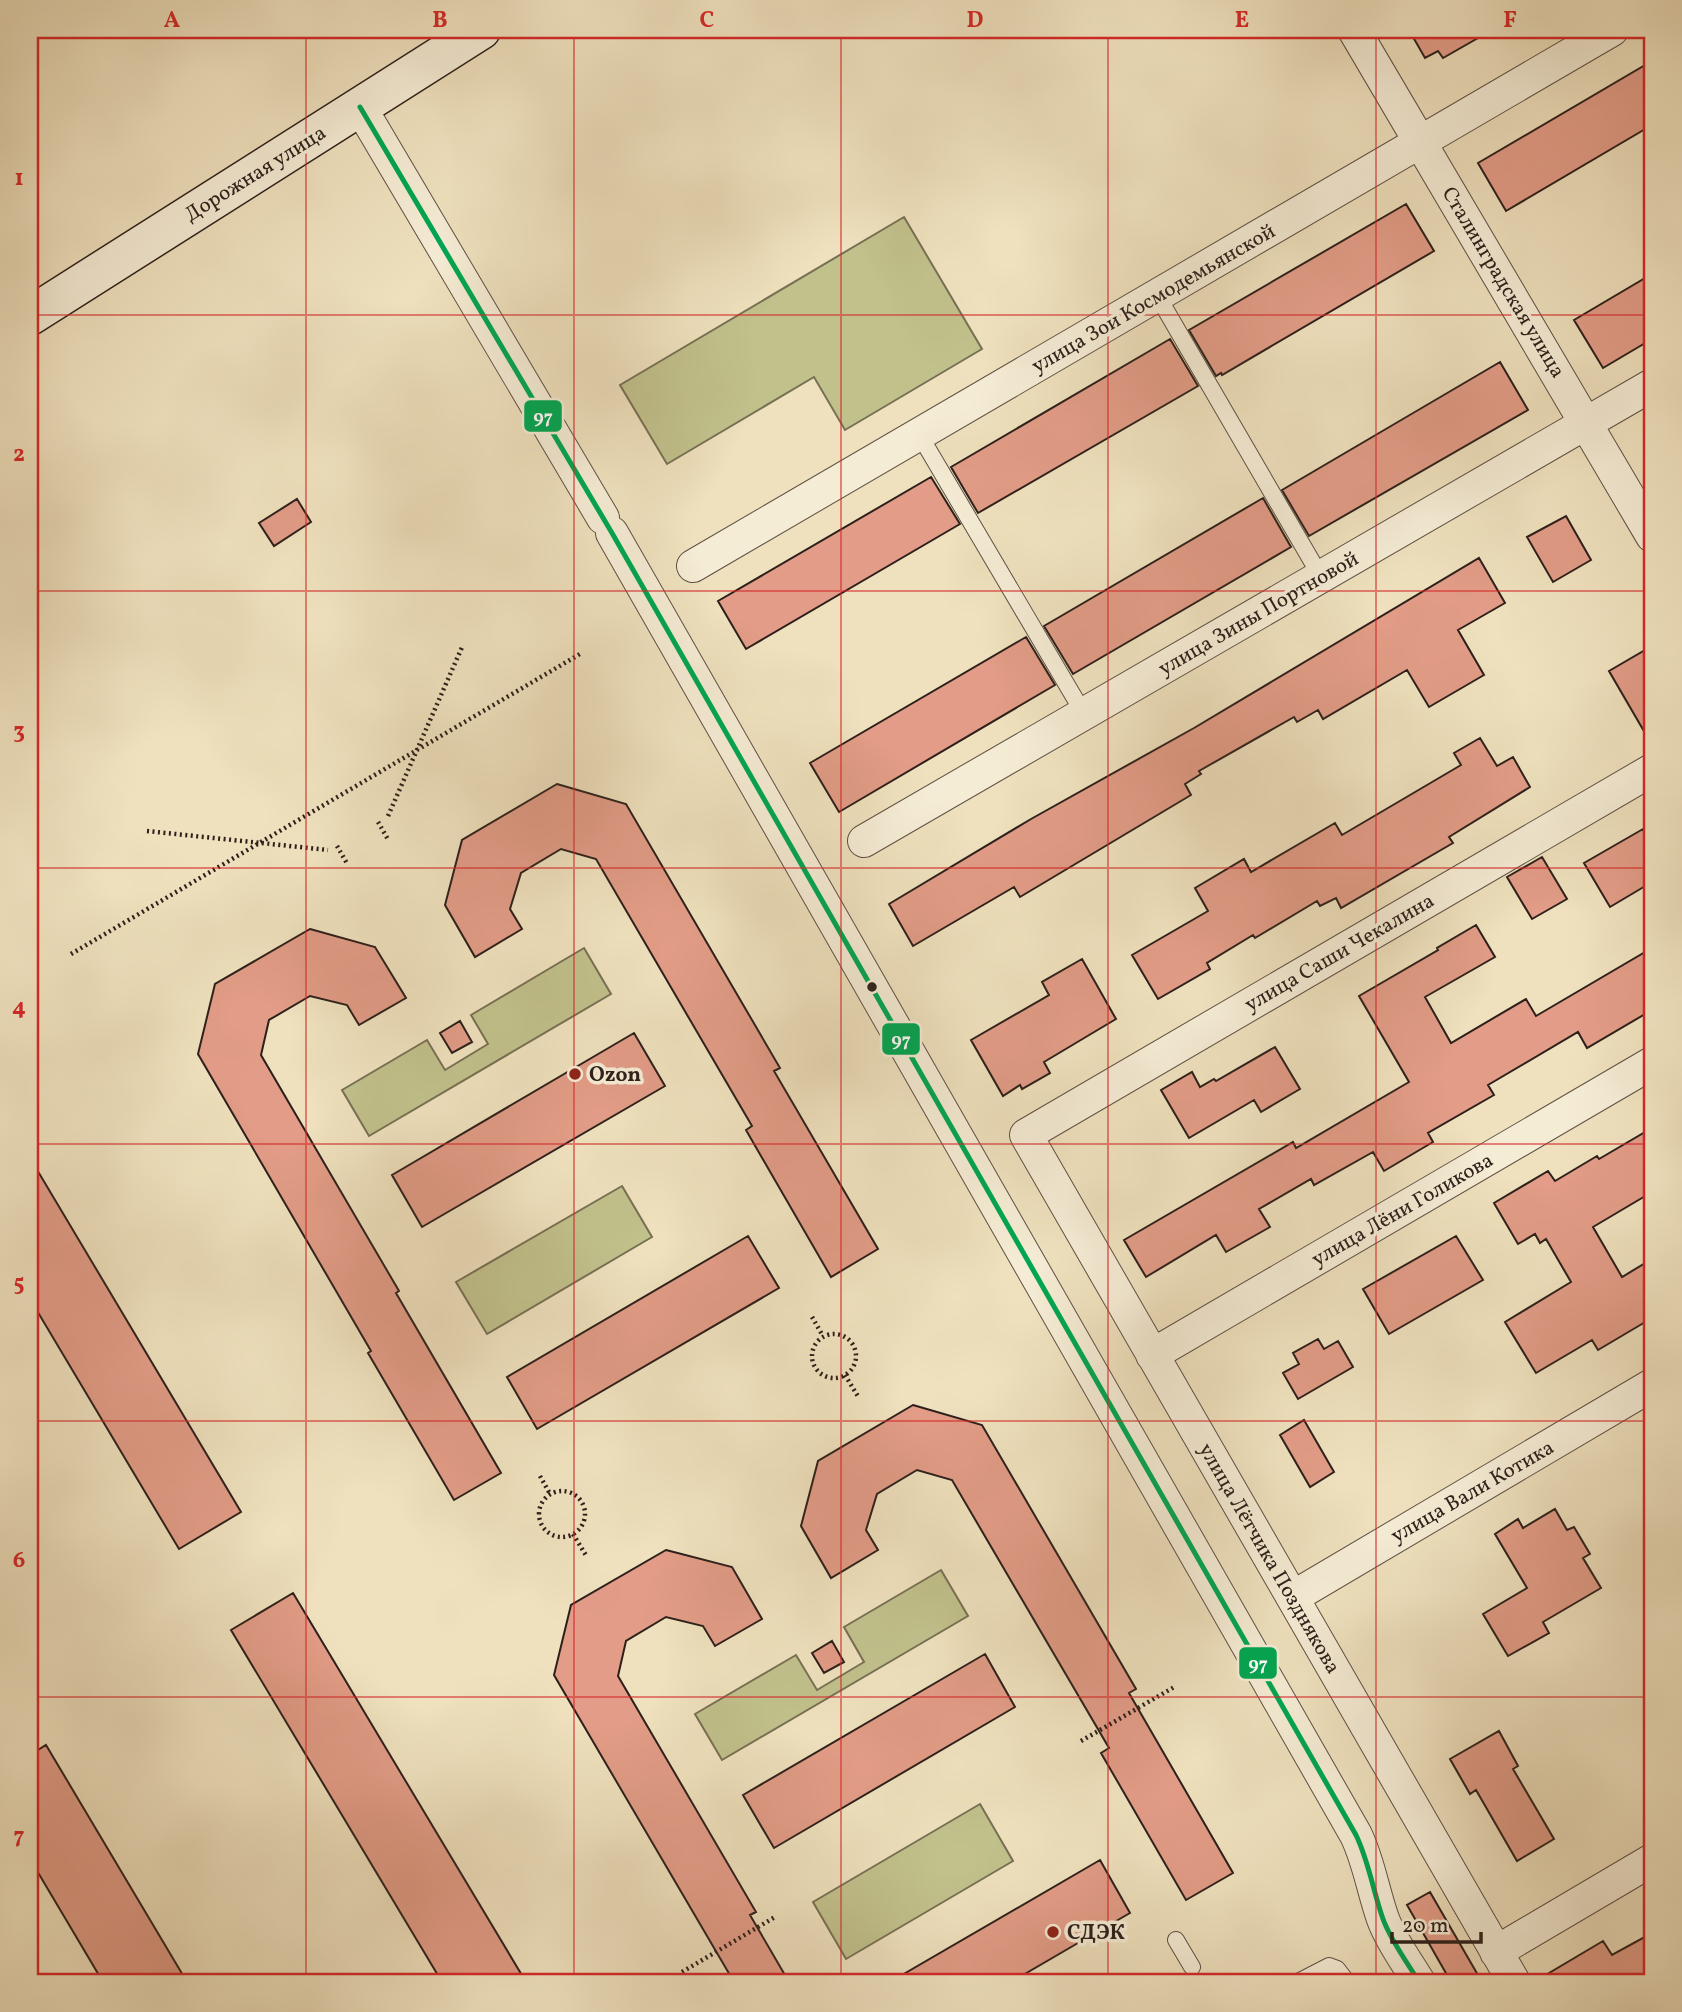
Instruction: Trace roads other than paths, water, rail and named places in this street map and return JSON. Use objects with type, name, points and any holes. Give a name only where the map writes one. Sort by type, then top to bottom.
[{"type":"main road","name":"Дорожная улица","points":[[30,316],[481,30]]},
{"type":"street","name":"Сталинградская улица","points":[[1354,30],[1588,423],[1652,536]]},
{"type":"street","name":"улица Зои Космодемьянской","points":[[694,566],[1612,30]]},
{"type":"street","points":[[360,107],[607,526],[1356,1835],[1366,1857],[1384,1923],[1419,1982]]},
{"type":"street","name":"улица Зины Портновой","points":[[864,841],[1652,385]]},
{"type":"street","name":"улица Саши Чекалина","points":[[1026,1135],[1652,770]]},
{"type":"street","name":"улица Лёни Голикова","points":[[1152,1355],[1652,1063]]},
{"type":"street","name":"улица Лётчика Позднякова","points":[[1026,1135],[1514,1982]]},
{"type":"street","name":"улица Вали Котика","points":[[1293,1597],[1652,1385]]},
{"type":"street","points":[[1496,1952],[1652,1860]]},
{"type":"lane","points":[[1157,295],[1321,577]]},
{"type":"lane","points":[[919,434],[1084,714]]},
{"type":"lane","points":[[1176,1940],[1192,1967]]},
{"type":"lane","points":[[1298,1982],[1329,1966],[1337,1969],[1347,1982]]},
{"type":"place","name":"Ozon","points":[[575,1074]]},
{"type":"place","name":"СДЭК","points":[[1053,1932]]}]
